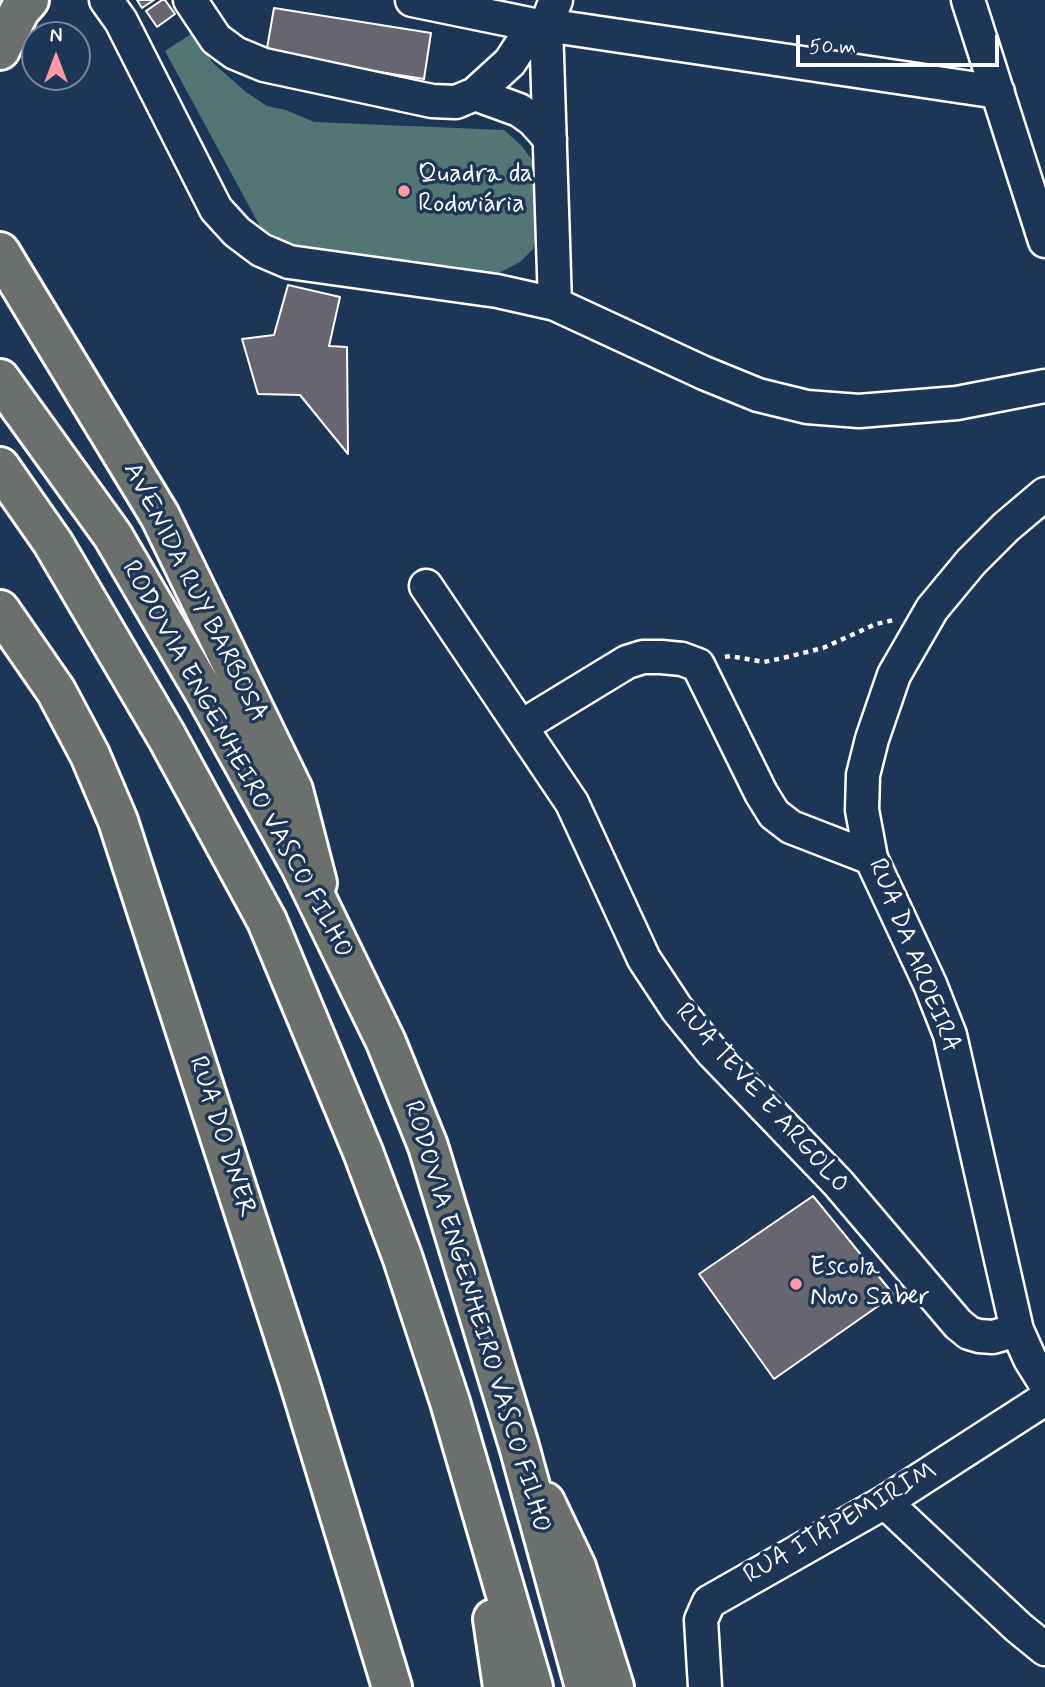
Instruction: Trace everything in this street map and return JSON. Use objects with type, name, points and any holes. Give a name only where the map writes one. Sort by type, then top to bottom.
[{"type":"main road","points":[[0,50],[20,10],[29,0]]},
{"type":"main road","name":"AVENIDA RUY BARBOSA","points":[[0,252],[166,528],[293,790],[326,916]]},
{"type":"main road","name":"RODOVIA ENGENHEIRO VASCO FILHO","points":[[0,379],[113,536],[207,697],[326,916],[386,1042],[428,1146],[519,1446],[585,1687]]},
{"type":"main road","name":"RODOVIA ENGENHEIRO VASCO FILHO","points":[[0,467],[53,543],[167,737],[267,921],[363,1152],[402,1255],[450,1402],[533,1687]]},
{"type":"main road","name":"RUA DO DNER","points":[[0,610],[56,691],[90,755],[118,821],[299,1381],[392,1687]]},
{"type":"main road","points":[[450,1402],[452,1474],[496,1630],[503,1687]]},
{"type":"main road","points":[[519,1446],[576,1567],[614,1687]]},
{"type":"street","points":[[106,0],[121,21],[216,209],[237,232],[261,250],[289,262],[496,291],[555,304],[736,387],[807,407],[859,411],[945,404],[1045,386]]},
{"type":"street","points":[[190,0],[216,39],[235,53],[264,65],[432,101],[456,102],[475,94],[510,62],[546,17]]},
{"type":"street","points":[[412,0],[546,17],[998,92]]},
{"type":"street","points":[[968,0],[1045,241]]},
{"type":"street","points":[[546,17],[555,304]]},
{"type":"street","points":[[475,94],[519,110],[533,120],[550,139]]},
{"type":"street","name":"RUA DA AROEIRA","points":[[1045,494],[971,562],[932,610],[894,675],[863,775],[862,810],[871,858],[930,984],[950,1035],[1017,1330],[1045,1383]]},
{"type":"street","name":"RUA TEVE E ARGOLO","points":[[426,586],[572,803],[644,959],[684,1018],[713,1053],[838,1183],[958,1324],[969,1333],[979,1336],[993,1337],[1017,1330]]},
{"type":"street","points":[[522,726],[627,662],[643,657],[661,657],[682,659],[698,665],[774,814],[791,827],[871,858]]},
{"type":"street","name":"RUA ITAPEMIRIM","points":[[705,1687],[701,1620],[709,1602],[885,1502],[1045,1399]]},
{"type":"street","points":[[885,1502],[1045,1649]]},
{"type":"path","points":[[698,665],[730,656],[764,662],[783,658],[823,648],[876,624],[932,610]]},
{"type":"green space","points":[[191,34],[214,64],[246,92],[267,106],[286,110],[314,122],[504,130],[521,145],[532,160],[537,234],[533,249],[520,262],[499,273],[325,258],[276,248],[262,230],[165,51]]},
{"type":"building","points":[[137,0],[154,0],[142,8]]},
{"type":"building","points":[[165,0],[175,14],[157,27],[146,11]]},
{"type":"building","points":[[274,8],[431,33],[424,79],[266,54]]},
{"type":"building","points":[[288,285],[340,297],[329,346],[347,347],[348,454],[300,395],[258,394],[242,339],[274,335]]},
{"type":"building","name":"Escola Novo Saber","points":[[813,1196],[894,1295],[774,1379],[699,1274]]},
{"type":"place","name":"Quadra da Rodoviária","points":[[404,191]]},
{"type":"place","name":"Escola Novo Saber","points":[[796,1284]]}]
